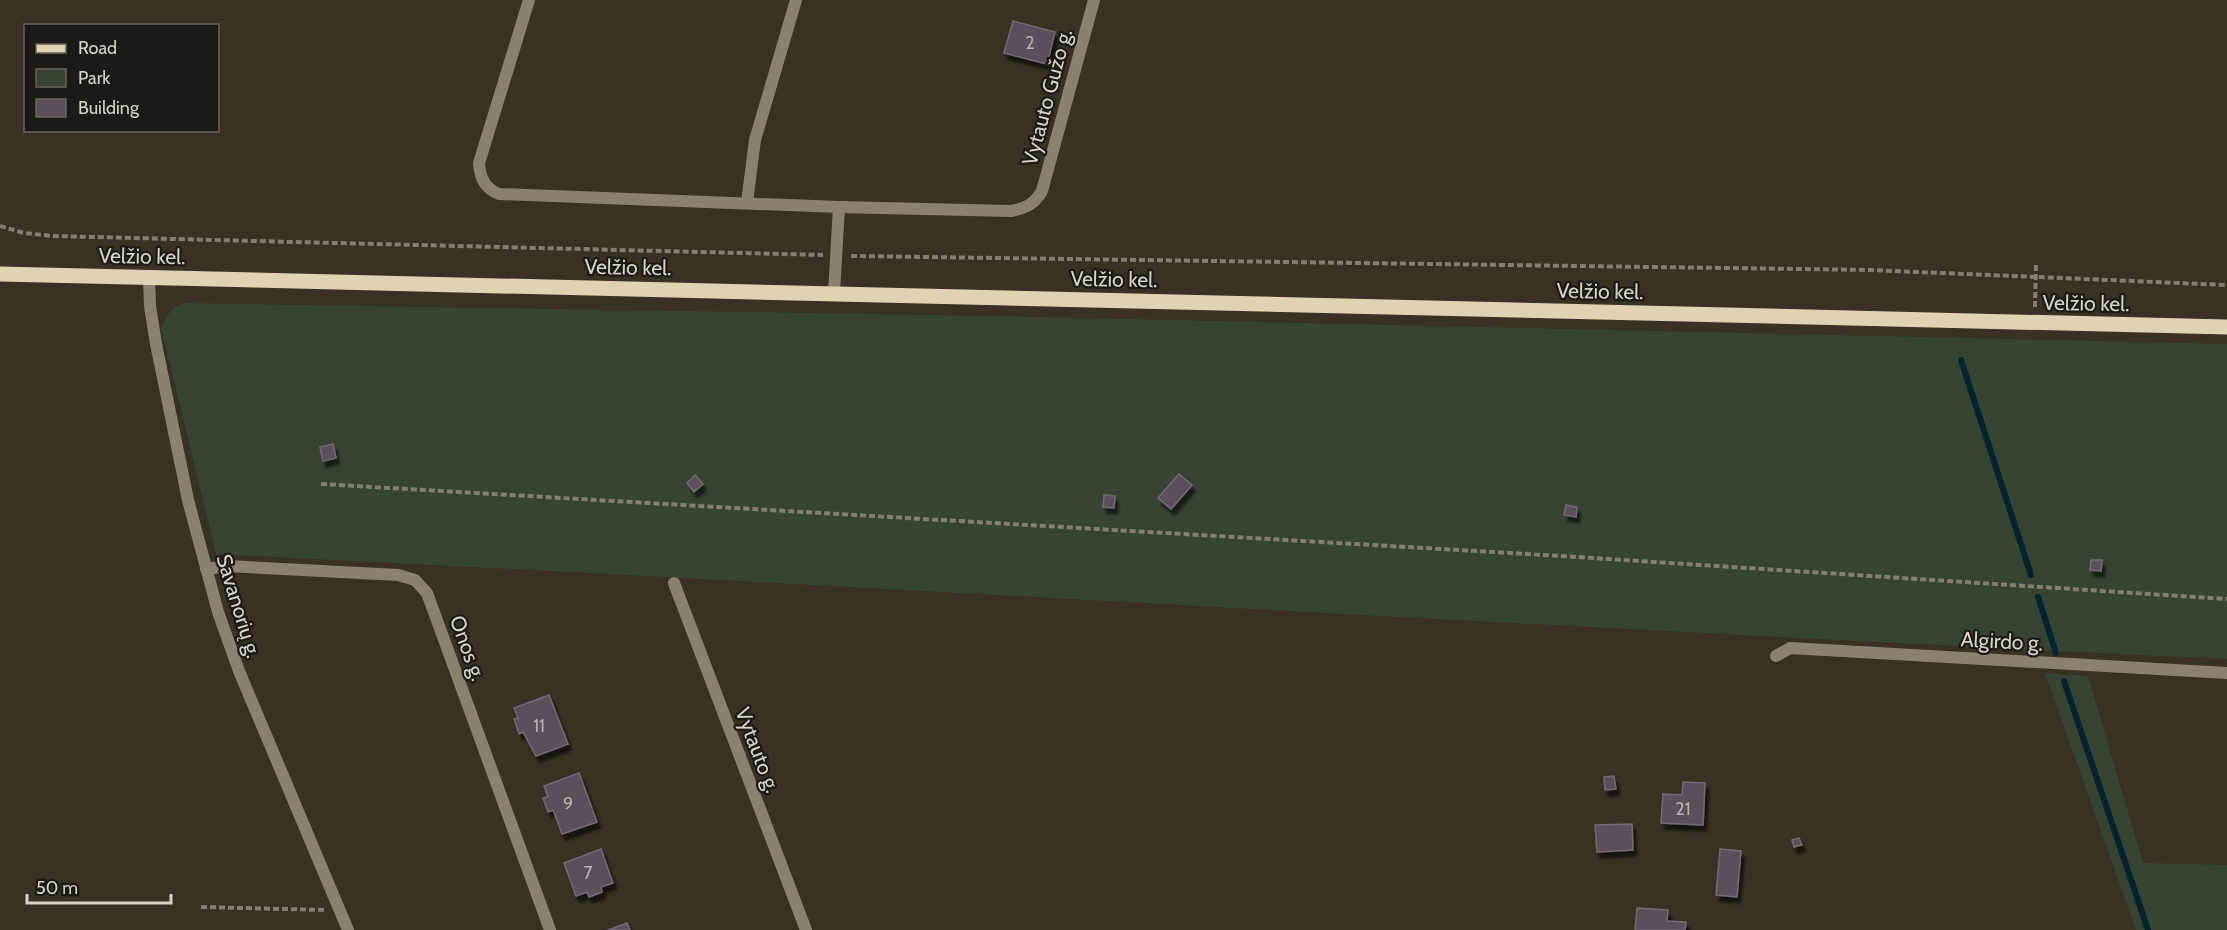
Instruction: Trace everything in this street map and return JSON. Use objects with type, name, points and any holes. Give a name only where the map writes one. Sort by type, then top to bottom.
[{"type":"main road","name":"Velžio kel.","points":[[0,273],[2227,327]]},
{"type":"street","points":[[529,0],[479,163],[480,174],[485,184],[499,194],[747,201],[839,207],[834,293]]},
{"type":"street","points":[[747,201],[755,140],[796,0]]},
{"type":"street","name":"Vytauto Gužo g.","points":[[839,207],[1011,211],[1034,203],[1042,190],[1094,0]]},
{"type":"street","name":"Savanorių g.","points":[[149,277],[150,306],[156,344],[188,500],[206,569],[239,670],[348,930]]},
{"type":"street","name":"Onos g.","points":[[206,569],[226,566],[249,567],[398,575],[415,580],[427,593],[550,930]]},
{"type":"street","name":"Vytauto g.","points":[[674,583],[806,930]]},
{"type":"street","name":"Algirdo g.","points":[[1776,656],[1790,648],[2227,674]]},
{"type":"path","points":[[0,226],[24,233],[53,236],[835,255],[1870,270],[2227,285]]},
{"type":"path","points":[[2035,322],[2036,263]]},
{"type":"path","points":[[321,484],[1562,556],[2227,599]]},
{"type":"path","points":[[201,906],[340,910]]},
{"type":"green space","points":[[182,303],[996,316],[2227,344],[2227,659],[216,554],[161,327],[171,310]]},
{"type":"green space","points":[[2045,673],[2088,676],[2143,863],[2227,865],[2227,930],[2136,930]]},
{"type":"building","points":[[1013,21],[1055,32],[1047,64],[1004,53]]},
{"type":"building","points":[[333,444],[336,458],[323,461],[320,447]]},
{"type":"building","points":[[1179,474],[1192,485],[1171,509],[1158,498]]},
{"type":"building","points":[[695,475],[703,484],[694,492],[687,483]]},
{"type":"building","points":[[1104,495],[1115,496],[1114,508],[1103,507]]},
{"type":"building","points":[[1566,505],[1577,507],[1576,517],[1564,515]]},
{"type":"building","points":[[2091,560],[2102,560],[2101,571],[2090,570]]},
{"type":"building","points":[[549,695],[568,744],[536,756],[523,732],[519,734],[514,719],[518,718],[514,708]]},
{"type":"building","points":[[579,773],[597,822],[562,834],[553,810],[548,812],[543,798],[548,797],[544,786]]},
{"type":"building","points":[[1614,776],[1616,789],[1605,790],[1604,777]]},
{"type":"building","points":[[1683,782],[1705,783],[1703,825],[1661,823],[1663,794],[1682,795]]},
{"type":"building","points":[[1632,824],[1633,850],[1597,852],[1595,825]]},
{"type":"building","points":[[1799,838],[1802,845],[1794,847],[1792,840]]},
{"type":"building","points":[[601,849],[613,883],[601,887],[602,892],[589,897],[587,892],[576,896],[564,863]]},
{"type":"building","points":[[1720,849],[1741,851],[1737,897],[1716,895]]},
{"type":"building","points":[[1637,908],[1668,910],[1667,921],[1686,922],[1685,930],[1635,930]]},
{"type":"building","points":[[627,923],[630,930],[608,930]]},
{"type":"waterway","points":[[1961,360],[2031,575]]},
{"type":"waterway","points":[[2038,597],[2056,653]]},
{"type":"waterway","points":[[2064,681],[2148,930]]}]
